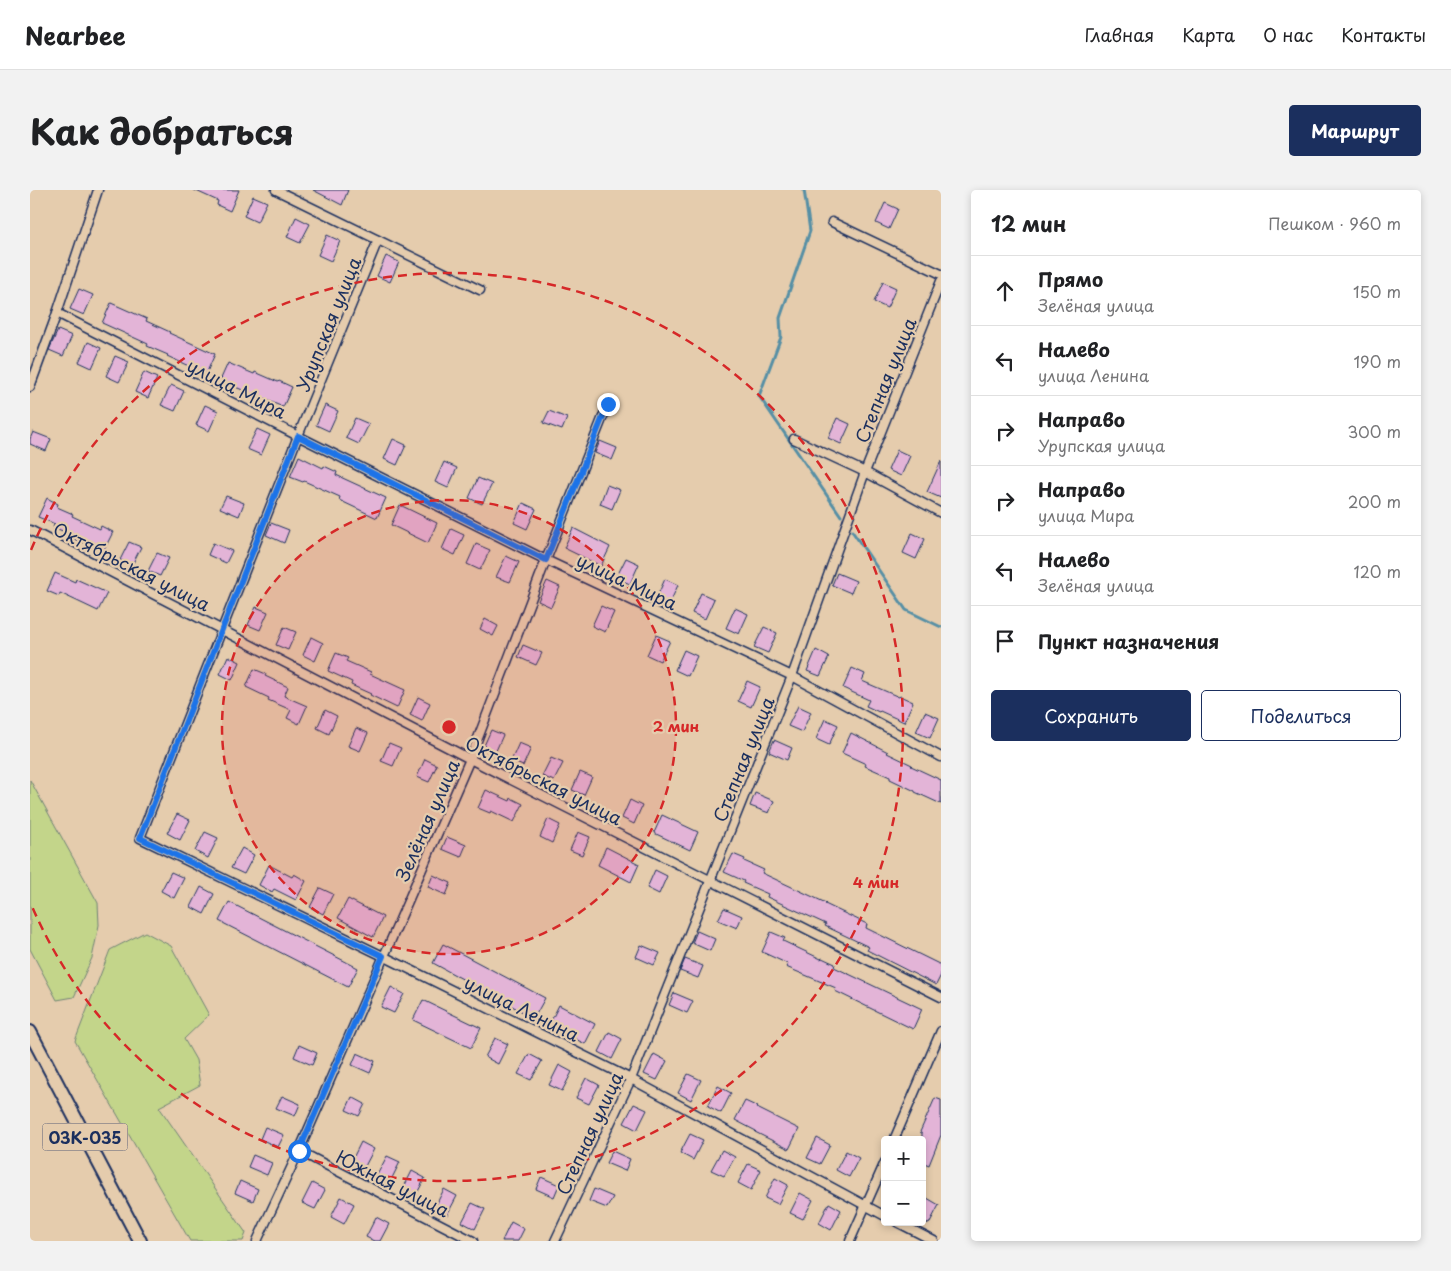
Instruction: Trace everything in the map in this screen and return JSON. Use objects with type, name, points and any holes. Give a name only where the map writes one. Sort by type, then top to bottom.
[{"type":"main road","name":"03К-035","points":[[30,1032],[140,1241]]},
{"type":"street","points":[[30,387],[98,190]]},
{"type":"street","points":[[276,190],[480,290]]},
{"type":"street","points":[[832,222],[941,274]]},
{"type":"street","name":"Урупская улица","points":[[140,838],[298,436],[378,240]]},
{"type":"street","name":"Степная улица","points":[[555,1241],[631,1079],[792,676],[865,472],[941,281]]},
{"type":"street","name":"улица Мира","points":[[57,313],[546,560],[792,676],[941,757]]},
{"type":"street","name":"Зелёная улица","points":[[257,1241],[299,1151],[470,759],[608,404]]},
{"type":"street","points":[[794,439],[865,472],[941,513]]},
{"type":"street","name":"Октябрьская улица","points":[[30,530],[470,759],[941,997]]},
{"type":"street","name":"улица Ленина","points":[[140,838],[631,1079],[881,1214]]},
{"type":"street","points":[[896,1136],[941,1030]]},
{"type":"street","name":"Южная улица","points":[[299,1151],[473,1241]]},
{"type":"street","points":[[850,1241],[881,1171]]},
{"type":"street","points":[[906,1226],[934,1241]]},
{"type":"green space","points":[[30,780],[98,903],[99,925],[92,958],[74,997],[57,1000],[30,949]]},
{"type":"green space","points":[[145,932],[171,946],[209,1015],[184,1039],[196,1060],[200,1085],[159,1107],[246,1233],[243,1241],[190,1241],[75,1041],[110,950]]},
{"type":"building","points":[[194,190],[239,190],[230,211],[217,205],[218,201]]},
{"type":"building","points":[[313,190],[348,190],[342,205]]},
{"type":"building","points":[[253,196],[267,202],[257,222],[244,216]]},
{"type":"building","points":[[885,203],[898,209],[889,229],[876,223]]},
{"type":"building","points":[[296,217],[310,224],[300,243],[287,237]]},
{"type":"building","points":[[327,235],[340,241],[331,261],[318,255]]},
{"type":"building","points":[[386,256],[399,262],[390,282],[377,276]]},
{"type":"building","points":[[883,282],[896,288],[887,308],[874,302]]},
{"type":"building","points":[[79,289],[93,295],[84,315],[70,309]]},
{"type":"building","points":[[111,303],[215,354],[206,374],[102,323]]},
{"type":"building","points":[[58,330],[72,336],[63,356],[49,350]]},
{"type":"building","points":[[88,342],[101,348],[92,368],[79,362]]},
{"type":"building","points":[[115,356],[129,362],[119,382],[106,376]]},
{"type":"building","points":[[228,363],[292,387],[283,407],[233,386],[232,389],[219,383]]},
{"type":"building","points":[[144,372],[157,378],[148,398],[135,392]]},
{"type":"building","points":[[171,385],[184,391],[175,411],[161,405]]},
{"type":"building","points":[[205,405],[218,411],[209,431],[196,425]]},
{"type":"building","points":[[325,405],[338,411],[329,431],[316,425]]},
{"type":"building","points":[[549,411],[567,418],[562,430],[543,423]]},
{"type":"building","points":[[355,418],[369,424],[359,444],[346,438]]},
{"type":"building","points":[[837,418],[850,424],[841,444],[828,438]]},
{"type":"building","points":[[257,429],[270,435],[261,455],[247,449]]},
{"type":"building","points":[[33,432],[51,439],[46,451],[30,444]]},
{"type":"building","points":[[393,439],[406,445],[397,465],[384,459]]},
{"type":"building","points":[[600,441],[617,448],[612,460],[595,453]]},
{"type":"building","points":[[897,450],[910,456],[901,476],[888,470]]},
{"type":"building","points":[[299,456],[323,468],[324,466],[337,472],[336,475],[386,498],[377,518],[339,500],[340,497],[290,477]]},
{"type":"building","points":[[941,461],[941,498],[927,492]]},
{"type":"building","points":[[444,462],[457,468],[448,488],[435,482]]},
{"type":"building","points":[[478,478],[492,484],[482,504],[469,498]]},
{"type":"building","points":[[607,485],[620,490],[612,509],[600,504]]},
{"type":"building","points":[[226,496],[244,503],[239,516],[220,508]]},
{"type":"building","points":[[47,498],[58,504],[57,507],[73,514],[72,516],[100,529],[101,526],[113,532],[104,550],[84,541],[83,543],[71,538],[72,535],[53,527],[55,524],[38,517]]},
{"type":"building","points":[[523,503],[536,509],[527,529],[514,523]]},
{"type":"building","points":[[400,505],[437,523],[428,543],[391,525]]},
{"type":"building","points":[[271,523],[289,530],[284,543],[266,535]]},
{"type":"building","points":[[573,528],[610,547],[601,566],[564,548]]},
{"type":"building","points":[[451,529],[464,535],[455,555],[442,549]]},
{"type":"building","points":[[912,533],[925,539],[916,559],[903,553]]},
{"type":"building","points":[[129,542],[141,547],[132,565],[120,560]]},
{"type":"building","points":[[213,543],[232,551],[226,563],[208,555]]},
{"type":"building","points":[[476,544],[490,550],[480,570],[467,564]]},
{"type":"building","points":[[157,553],[169,558],[160,576],[148,571]]},
{"type":"building","points":[[506,556],[519,562],[510,582],[496,577]]},
{"type":"building","points":[[626,558],[639,564],[630,584],[616,578]]},
{"type":"building","points":[[55,573],[75,582],[76,579],[107,593],[98,611],[60,593],[59,596],[47,591]]},
{"type":"building","points":[[837,573],[856,581],[851,593],[832,585]]},
{"type":"building","points":[[665,579],[678,585],[669,605],[656,599]]},
{"type":"building","points":[[547,581],[560,587],[551,607],[538,601]]},
{"type":"building","points":[[701,593],[714,599],[705,619],[692,613]]},
{"type":"building","points":[[601,606],[614,612],[605,632],[592,626]]},
{"type":"building","points":[[256,607],[268,612],[260,630],[248,625]]},
{"type":"building","points":[[735,608],[748,614],[739,634],[726,628]]},
{"type":"building","points":[[485,619],[498,626],[493,636],[480,629]]},
{"type":"building","points":[[284,627],[296,632],[288,650],[276,645]]},
{"type":"building","points":[[764,627],[777,633],[768,653],[754,647]]},
{"type":"building","points":[[656,635],[670,641],[660,661],[647,655]]},
{"type":"building","points":[[311,637],[323,643],[315,661],[303,655]]},
{"type":"building","points":[[523,645],[542,653],[536,665],[518,657]]},
{"type":"building","points":[[684,650],[697,656],[688,676],[675,670]]},
{"type":"building","points":[[816,650],[829,657],[820,676],[807,671]]},
{"type":"building","points":[[336,653],[348,658],[346,661],[371,672],[370,674],[405,690],[397,708],[351,685],[352,682],[328,671]]},
{"type":"building","points":[[228,656],[240,662],[232,680],[220,674]]},
{"type":"building","points":[[852,668],[865,674],[862,681],[913,702],[904,722],[866,706],[869,700],[843,688]]},
{"type":"building","points":[[254,669],[288,687],[284,696],[307,706],[299,724],[287,718],[291,710],[268,700],[269,698],[246,687]]},
{"type":"building","points":[[747,681],[760,687],[751,707],[738,701]]},
{"type":"building","points":[[418,697],[430,703],[422,721],[410,715]]},
{"type":"building","points":[[798,706],[811,712],[802,732],[788,726]]},
{"type":"building","points":[[325,710],[337,716],[329,734],[317,728]]},
{"type":"building","points":[[925,712],[939,718],[930,738],[916,732]]},
{"type":"building","points":[[825,719],[838,725],[829,745],[816,739]]},
{"type":"building","points":[[356,728],[368,733],[360,751],[348,746]]},
{"type":"building","points":[[491,730],[503,735],[495,753],[483,748]]},
{"type":"building","points":[[851,733],[941,780],[941,804],[842,753]]},
{"type":"building","points":[[774,740],[792,748],[787,760],[769,752]]},
{"type":"building","points":[[389,743],[401,748],[393,766],[381,761]]},
{"type":"building","points":[[519,743],[531,748],[523,766],[511,761]]},
{"type":"building","points":[[551,758],[563,763],[554,781],[542,776]]},
{"type":"building","points":[[425,759],[437,765],[429,782],[417,777]]},
{"type":"building","points":[[580,772],[592,777],[584,795],[572,790]]},
{"type":"building","points":[[486,790],[510,801],[511,798],[523,804],[514,822],[491,811],[490,813],[478,808]]},
{"type":"building","points":[[755,793],[774,801],[769,813],[750,806]]},
{"type":"building","points":[[630,800],[642,806],[634,824],[622,818]]},
{"type":"building","points":[[177,814],[190,820],[180,840],[167,833]]},
{"type":"building","points":[[662,815],[698,832],[690,850],[654,833]]},
{"type":"building","points":[[548,819],[560,825],[552,843],[540,837]]},
{"type":"building","points":[[205,832],[218,838],[208,858],[195,851]]},
{"type":"building","points":[[578,832],[590,837],[582,855],[570,850]]},
{"type":"building","points":[[447,837],[466,845],[461,857],[442,849]]},
{"type":"building","points":[[606,847],[639,864],[631,882],[598,865]]},
{"type":"building","points":[[242,848],[254,855],[244,874],[231,868]]},
{"type":"building","points":[[733,854],[764,870],[762,873],[867,924],[866,928],[941,965],[941,975],[936,985],[867,950],[869,947],[825,926],[826,924],[767,897],[768,894],[724,872]]},
{"type":"building","points":[[269,865],[292,877],[294,874],[306,881],[296,900],[274,889],[272,892],[259,885]]},
{"type":"building","points":[[655,870],[667,876],[659,894],[647,888]]},
{"type":"building","points":[[171,872],[184,878],[174,898],[161,891]]},
{"type":"building","points":[[433,875],[451,883],[446,895],[428,887]]},
{"type":"building","points":[[201,887],[214,894],[204,914],[191,907]]},
{"type":"building","points":[[320,888],[333,894],[323,914],[310,907]]},
{"type":"building","points":[[348,899],[383,917],[373,937],[338,918]]},
{"type":"building","points":[[229,902],[358,968],[348,987],[219,921]]},
{"type":"building","points":[[724,908],[742,916],[737,928],[718,920]]},
{"type":"building","points":[[697,931],[715,939],[710,951],[692,943]]},
{"type":"building","points":[[771,932],[785,938],[783,941],[835,964],[834,967],[922,1009],[913,1029],[835,991],[836,988],[786,967],[788,964],[762,952]]},
{"type":"building","points":[[443,944],[545,998],[534,1018],[433,963]]},
{"type":"building","points":[[641,945],[660,953],[654,965],[636,957]]},
{"type":"building","points":[[685,959],[703,966],[698,978],[680,971]]},
{"type":"building","points":[[391,987],[404,994],[394,1013],[381,1007]]},
{"type":"building","points":[[674,993],[693,1001],[687,1013],[669,1005]]},
{"type":"building","points":[[423,1000],[481,1028],[471,1048],[413,1020]]},
{"type":"building","points":[[559,1005],[595,1024],[585,1044],[549,1025]]},
{"type":"building","points":[[609,1032],[622,1039],[612,1059],[599,1052]]},
{"type":"building","points":[[495,1038],[508,1044],[498,1064],[485,1057]]},
{"type":"building","points":[[299,1045],[317,1053],[312,1065],[294,1057]]},
{"type":"building","points":[[357,1053],[375,1061],[370,1073],[352,1065]]},
{"type":"building","points":[[529,1054],[542,1061],[531,1080],[518,1074]]},
{"type":"building","points":[[654,1054],[667,1061],[657,1080],[644,1074]]},
{"type":"building","points":[[559,1065],[572,1072],[562,1091],[549,1085]]},
{"type":"building","points":[[688,1074],[701,1080],[691,1100],[678,1093]]},
{"type":"building","points":[[586,1078],[599,1085],[589,1104],[576,1098]]},
{"type":"building","points":[[718,1086],[731,1093],[721,1113],[708,1106]]},
{"type":"building","points":[[282,1096],[300,1104],[295,1116],[276,1108]]},
{"type":"building","points":[[352,1097],[365,1104],[359,1116],[346,1110]]},
{"type":"building","points":[[935,1098],[941,1100],[941,1135],[929,1165],[926,1164],[926,1136],[922,1136],[920,1132]]},
{"type":"building","points":[[745,1101],[799,1129],[789,1149],[735,1120]]},
{"type":"building","points":[[634,1104],[647,1110],[637,1130],[624,1123]]},
{"type":"building","points":[[265,1127],[284,1135],[278,1147],[260,1139]]},
{"type":"building","points":[[690,1134],[703,1140],[693,1160],[680,1153]]},
{"type":"building","points":[[817,1138],[830,1145],[820,1164],[807,1158]]},
{"type":"building","points":[[361,1142],[374,1149],[364,1168],[351,1162]]},
{"type":"building","points":[[722,1150],[735,1157],[724,1176],[711,1170]]},
{"type":"building","points":[[612,1151],[630,1159],[625,1171],[606,1163]]},
{"type":"building","points":[[846,1151],[859,1158],[849,1177],[836,1170]]},
{"type":"building","points":[[253,1155],[272,1163],[267,1175],[248,1167]]},
{"type":"building","points":[[387,1156],[400,1162],[390,1182],[377,1175]]},
{"type":"building","points":[[748,1164],[761,1170],[751,1190],[738,1183]]},
{"type":"building","points":[[412,1171],[425,1178],[415,1197],[402,1191]]},
{"type":"building","points":[[541,1177],[559,1185],[554,1197],[536,1189]]},
{"type":"building","points":[[775,1178],[788,1185],[778,1204],[765,1198]]},
{"type":"building","points":[[240,1181],[258,1189],[253,1201],[235,1193]]},
{"type":"building","points":[[312,1183],[325,1190],[315,1209],[302,1203]]},
{"type":"building","points":[[444,1189],[457,1196],[447,1215],[434,1209]]},
{"type":"building","points":[[594,1189],[613,1197],[607,1208],[589,1201]]},
{"type":"building","points":[[800,1193],[813,1200],[803,1219],[790,1213]]},
{"type":"building","points":[[341,1197],[354,1204],[344,1224],[331,1217]]},
{"type":"building","points":[[927,1198],[939,1205],[929,1224],[926,1223]]},
{"type":"building","points":[[472,1203],[485,1209],[475,1229],[462,1222]]},
{"type":"building","points":[[829,1203],[841,1210],[831,1230],[819,1223]]},
{"type":"building","points":[[376,1217],[389,1224],[380,1241],[374,1241],[366,1237]]},
{"type":"building","points":[[511,1222],[524,1229],[518,1241],[502,1241]]},
{"type":"waterway","points":[[804,190],[810,231],[780,318],[781,337],[759,396],[841,516]]},
{"type":"waterway","points":[[852,531],[906,610],[941,627]]},
{"type":"route","points":[[299,1151],[383,956],[140,838],[298,436],[546,560],[608,404]]}]
